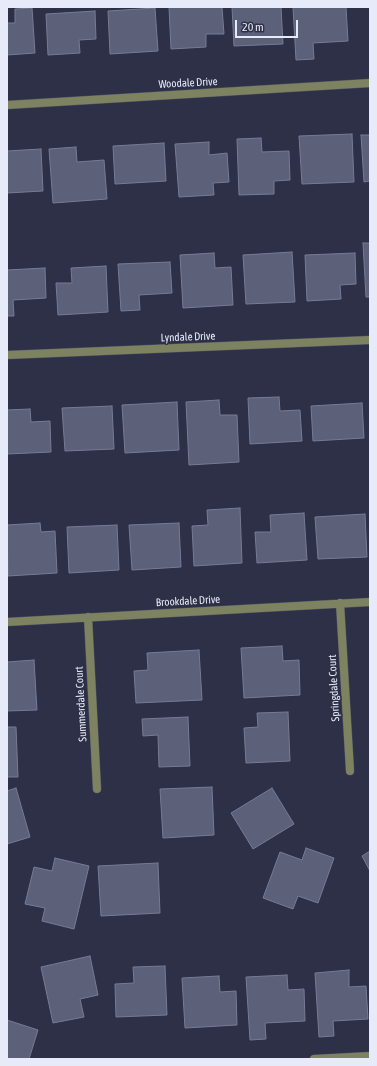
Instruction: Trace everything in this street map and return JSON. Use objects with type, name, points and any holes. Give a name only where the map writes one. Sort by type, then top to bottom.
[{"type":"street","name":"Woodale Drive","points":[[7,105],[370,83]]},
{"type":"street","name":"Lyndale Drive","points":[[7,355],[370,340]]},
{"type":"street","name":"Brookdale Drive","points":[[7,622],[370,602]]},
{"type":"street","name":"Springdale Court","points":[[340,603],[350,771]]},
{"type":"street","name":"Summerdale Court","points":[[88,617],[97,789]]},
{"type":"street","points":[[314,1059],[370,1056]]},
{"type":"building","points":[[169,7],[222,7],[224,34],[206,34],[206,47],[171,49]]},
{"type":"building","points":[[232,7],[281,7],[283,44],[234,46]]},
{"type":"building","points":[[293,7],[346,7],[348,41],[313,43],[314,59],[296,60]]},
{"type":"building","points":[[32,8],[35,53],[7,55],[7,23],[15,23],[15,9]]},
{"type":"building","points":[[155,8],[158,51],[110,54],[108,11]]},
{"type":"building","points":[[95,11],[96,39],[79,40],[80,53],[48,55],[46,14]]},
{"type":"building","points":[[352,134],[354,182],[302,184],[299,136]]},
{"type":"building","points":[[361,135],[370,135],[370,181],[364,182]]},
{"type":"building","points":[[261,138],[262,152],[289,151],[290,180],[274,181],[274,194],[239,195],[237,139]]},
{"type":"building","points":[[209,142],[209,155],[227,153],[229,182],[213,183],[214,195],[179,197],[175,144]]},
{"type":"building","points":[[164,143],[166,181],[115,184],[113,146]]},
{"type":"building","points":[[76,147],[77,162],[104,160],[107,199],[53,203],[49,149]]},
{"type":"building","points":[[41,149],[43,191],[7,193],[7,151]]},
{"type":"building","points":[[363,243],[370,243],[370,297],[366,297]]},
{"type":"building","points":[[292,252],[295,302],[246,304],[243,255]]},
{"type":"building","points":[[214,253],[215,268],[231,267],[233,305],[183,308],[180,255]]},
{"type":"building","points":[[355,253],[356,284],[340,285],[341,299],[307,301],[305,255]]},
{"type":"building","points":[[170,262],[172,293],[139,295],[140,310],[121,311],[118,264]]},
{"type":"building","points":[[106,266],[108,312],[58,315],[56,283],[72,283],[71,268]]},
{"type":"building","points":[[45,268],[46,298],[13,300],[14,316],[7,316],[7,270]]},
{"type":"building","points":[[279,397],[280,411],[300,410],[302,441],[250,444],[248,398]]},
{"type":"building","points":[[219,400],[220,415],[237,415],[239,462],[189,465],[186,402]]},
{"type":"building","points":[[177,402],[179,450],[125,453],[122,405]]},
{"type":"building","points":[[362,403],[364,438],[313,441],[311,406]]},
{"type":"building","points":[[112,406],[114,449],[65,451],[62,408]]},
{"type":"building","points":[[30,409],[31,422],[50,421],[51,452],[7,454],[7,410]]},
{"type":"building","points":[[240,508],[242,563],[194,566],[192,526],[208,525],[207,510]]},
{"type":"building","points":[[304,513],[307,560],[257,563],[255,532],[271,532],[270,515]]},
{"type":"building","points":[[365,514],[367,557],[318,559],[315,517]]},
{"type":"building","points":[[40,523],[41,532],[55,531],[57,573],[8,576],[7,525]]},
{"type":"building","points":[[179,523],[181,567],[132,570],[129,525]]},
{"type":"building","points":[[117,525],[119,570],[69,573],[67,527]]},
{"type":"building","points":[[282,646],[283,661],[299,660],[300,695],[244,698],[241,648]]},
{"type":"building","points":[[199,650],[202,700],[136,703],[134,671],[148,670],[147,653]]},
{"type":"building","points":[[34,660],[37,710],[7,711],[7,662]]},
{"type":"building","points":[[288,712],[290,761],[246,763],[244,728],[258,727],[257,713]]},
{"type":"building","points":[[188,717],[190,766],[159,767],[158,735],[143,736],[142,719]]},
{"type":"building","points":[[7,727],[16,727],[18,777],[7,777]]},
{"type":"building","points":[[212,787],[214,835],[163,838],[160,789]]},
{"type":"building","points":[[16,788],[30,837],[7,844],[7,791]]},
{"type":"building","points":[[272,788],[294,824],[253,849],[231,813]]},
{"type":"building","points":[[306,848],[334,858],[318,903],[298,896],[293,909],[263,898],[280,852],[302,860]]},
{"type":"building","points":[[370,851],[370,871],[362,856]]},
{"type":"building","points":[[55,858],[89,866],[74,929],[42,921],[45,908],[25,904],[34,867],[52,871]]},
{"type":"building","points":[[158,863],[160,913],[101,916],[98,866]]},
{"type":"building","points":[[90,956],[98,995],[80,999],[84,1017],[53,1023],[41,967]]},
{"type":"building","points":[[165,966],[167,1015],[116,1017],[115,984],[134,983],[133,967]]},
{"type":"building","points":[[349,970],[349,987],[366,986],[368,1019],[333,1021],[334,1036],[319,1037],[315,973]]},
{"type":"building","points":[[287,975],[288,990],[304,989],[305,1021],[265,1023],[266,1039],[250,1040],[246,977]]},
{"type":"building","points":[[219,976],[220,992],[236,991],[237,1025],[185,1028],[182,978]]},
{"type":"building","points":[[7,1020],[38,1030],[29,1059],[7,1059]]}]
